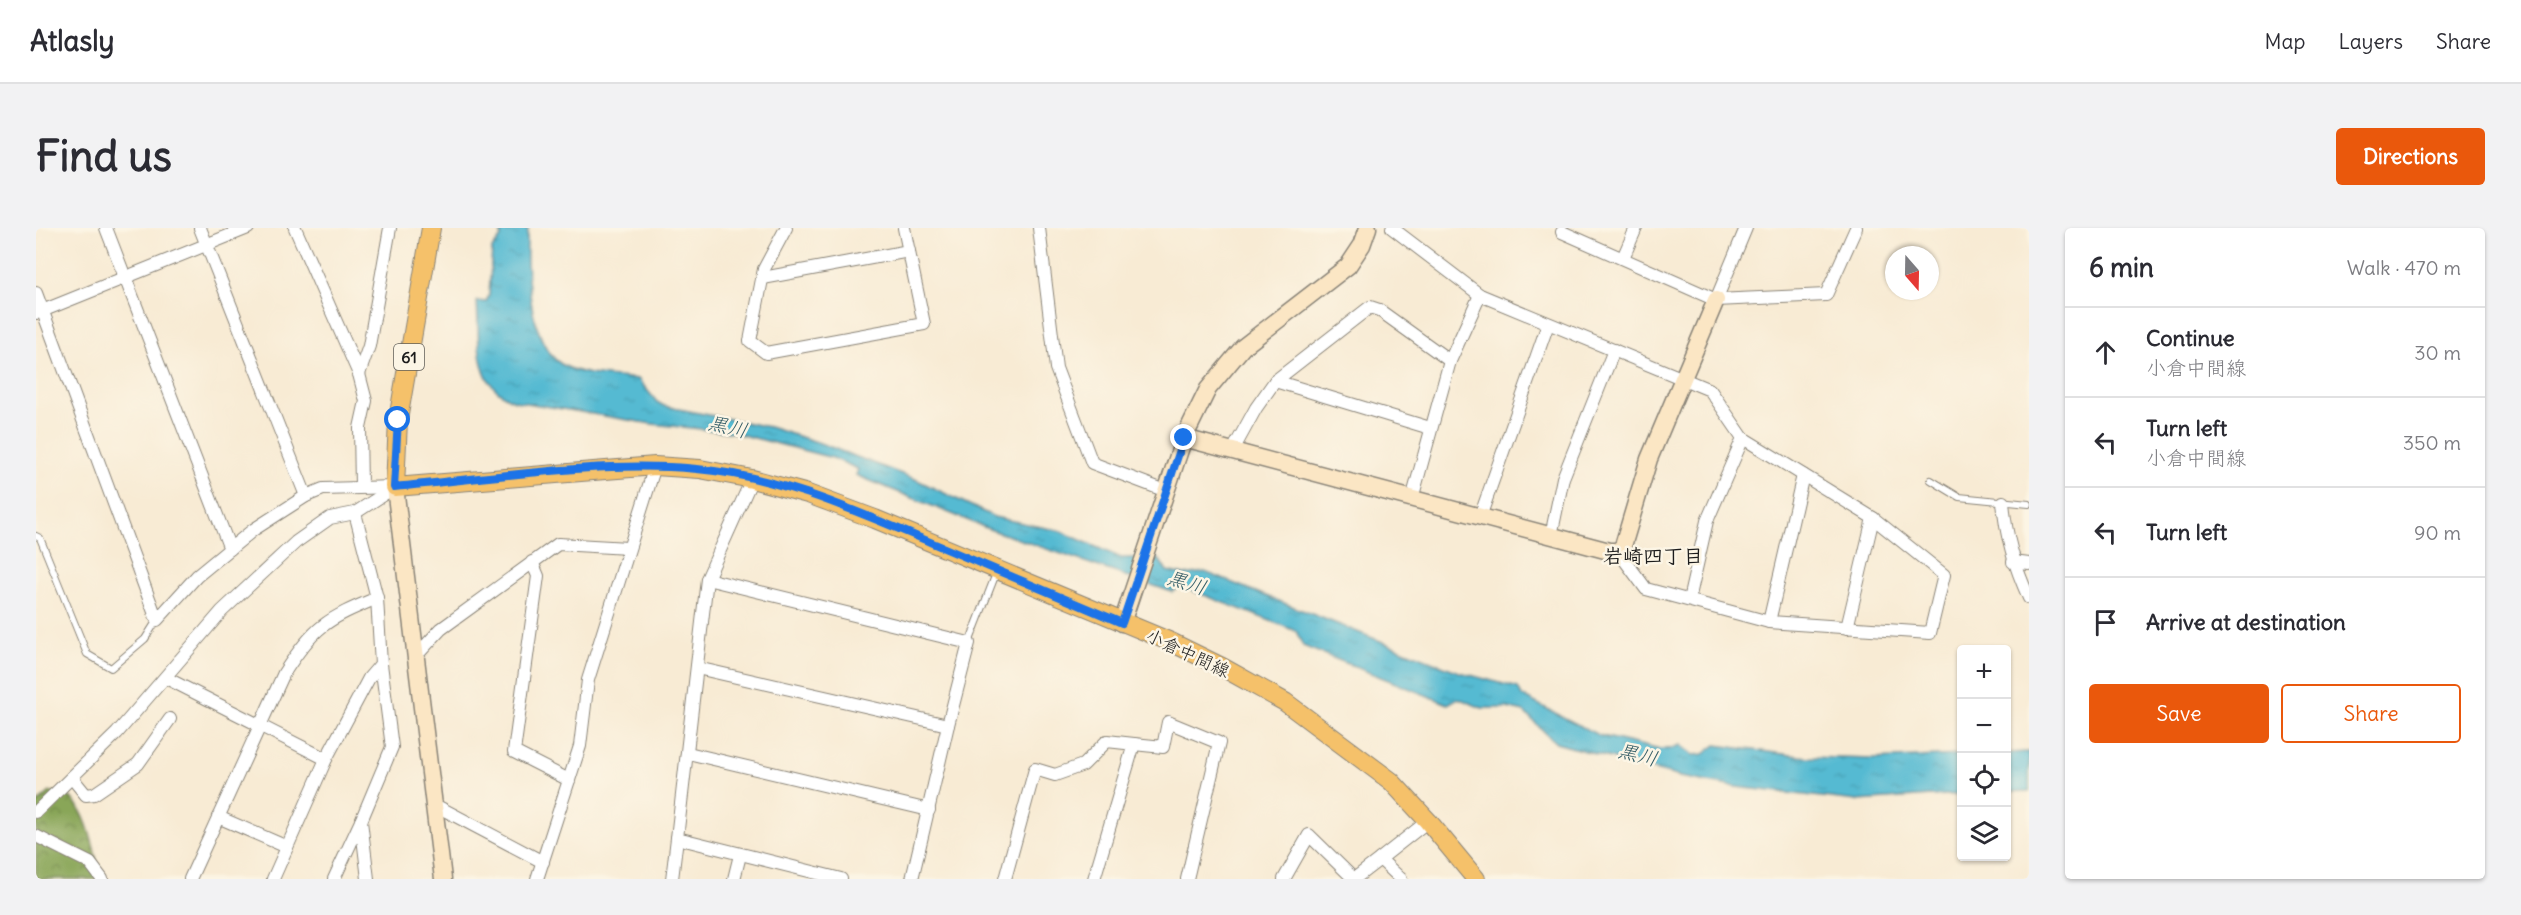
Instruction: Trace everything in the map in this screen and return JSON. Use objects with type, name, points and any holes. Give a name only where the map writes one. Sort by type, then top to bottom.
[{"type":"main road","name":"61","points":[[394,487],[398,420],[431,228]]},
{"type":"main road","name":"小倉中間線","points":[[394,487],[655,466],[700,469],[752,478],[808,494],[875,519],[1122,623],[1222,667],[1285,702],[1391,781],[1428,820],[1476,879]]},
{"type":"street","points":[[106,228],[230,549]]},
{"type":"street","points":[[200,228],[306,496]]},
{"type":"street","points":[[39,312],[248,228]]},
{"type":"street","points":[[295,228],[359,374],[366,401],[360,428],[361,488]]},
{"type":"street","points":[[786,228],[764,269],[750,341],[766,353],[924,324],[904,228]]},
{"type":"street","points":[[1039,228],[1056,368],[1092,463],[1166,491]]},
{"type":"street","points":[[1122,623],[1184,438],[1208,389],[1243,347],[1348,267],[1362,245],[1368,228]]},
{"type":"street","points":[[1623,258],[1636,228]]},
{"type":"street","points":[[1618,551],[1623,546],[1649,459],[1746,228]]},
{"type":"street","points":[[1562,232],[1716,300],[1827,295],[1856,228]]},
{"type":"street","points":[[359,374],[369,346],[390,229]]},
{"type":"street","points":[[1184,438],[1551,536],[1618,551],[1646,589],[1769,622],[1930,633],[1944,575],[1873,518],[1743,438],[1710,390],[1479,295],[1400,230]]},
{"type":"street","points":[[763,278],[909,251]]},
{"type":"street","points":[[36,293],[39,312],[157,620],[197,576],[230,549],[306,496],[323,489],[394,487]]},
{"type":"street","points":[[1412,498],[1450,361],[1479,295]]},
{"type":"street","points":[[1233,450],[1256,408],[1275,381],[1370,307],[1378,310],[1450,361]]},
{"type":"street","points":[[1480,517],[1548,324]]},
{"type":"street","points":[[1551,536],[1563,478],[1614,350]]},
{"type":"street","points":[[1275,381],[1430,428]]},
{"type":"street","points":[[1689,600],[1707,521],[1743,438]]},
{"type":"street","points":[[537,879],[580,746],[588,680],[655,466]]},
{"type":"street","points":[[1769,622],[1803,475]]},
{"type":"street","points":[[672,879],[707,579],[752,478]]},
{"type":"street","points":[[36,812],[73,779],[166,678],[189,647],[222,611],[296,543],[330,518],[355,513],[394,487]]},
{"type":"street","points":[[394,487],[443,879]]},
{"type":"street","points":[[2003,502],[2006,534],[2013,562],[2029,598]]},
{"type":"street","points":[[334,879],[392,747],[381,664],[377,598],[355,513]]},
{"type":"street","points":[[1847,628],[1873,518]]},
{"type":"street","points":[[416,656],[441,629],[558,544],[628,548]]},
{"type":"street","points":[[532,562],[538,576],[514,752],[569,780]]},
{"type":"street","points":[[2013,562],[2029,564]]},
{"type":"street","points":[[707,579],[969,643],[912,879]]},
{"type":"street","points":[[190,879],[284,673],[303,643],[331,617],[377,598]]},
{"type":"street","points":[[273,879],[326,759],[369,678],[381,664]]},
{"type":"street","points":[[697,668],[948,725]]},
{"type":"street","points":[[166,678],[326,759]]},
{"type":"street","points":[[73,779],[86,795],[94,794],[138,764],[170,719]]},
{"type":"street","points":[[1005,879],[1035,769],[1055,775],[1083,765],[1107,741],[1163,747],[1168,722],[1219,743],[1187,879]]},
{"type":"street","points":[[1094,879],[1134,744]]},
{"type":"street","points":[[688,753],[929,810]]},
{"type":"street","points":[[433,804],[543,862]]},
{"type":"street","points":[[218,817],[287,847]]},
{"type":"street","points":[[1284,879],[1309,835],[1354,879],[1428,820]]},
{"type":"street","points":[[361,821],[368,879]]},
{"type":"street","points":[[36,836],[90,863],[102,879]]},
{"type":"street","points":[[677,838],[821,876],[841,879]]},
{"type":"street","points":[[734,879],[740,855]]},
{"type":"street","points":[[1380,859],[1401,879]]},
{"type":"lane","points":[[1931,480],[1959,497],[2029,504]]},
{"type":"lane","points":[[36,536],[40,538],[87,654],[111,668],[145,639],[157,620]]},
{"type":"lane","points":[[969,643],[997,570]]},
{"type":"green space","points":[[50,792],[64,793],[79,808],[93,845],[99,879],[36,879],[36,804]]},
{"type":"water","name":"黒川","points":[[501,228],[528,228],[527,261],[531,301],[535,321],[550,354],[561,364],[579,371],[638,379],[657,402],[664,406],[769,427],[817,442],[915,479],[994,517],[1060,531],[1121,558],[1158,558],[1167,571],[1184,575],[1205,572],[1459,672],[1518,688],[1522,696],[1598,735],[1656,749],[1669,749],[1680,745],[1693,755],[1704,754],[1716,745],[1807,757],[1873,759],[1957,755],[1957,794],[1857,801],[1736,787],[1680,777],[1556,743],[1524,712],[1507,708],[1482,708],[1458,698],[1448,704],[1303,646],[1296,631],[1181,586],[1172,592],[989,529],[856,475],[858,469],[833,458],[731,432],[652,424],[515,401],[501,394],[491,384],[485,373],[479,346],[477,301],[486,302],[489,295],[492,249],[501,237]]},
{"type":"water","points":[[2029,752],[2029,791],[2011,792],[2011,753]]},
{"type":"district","name":"岩崎四丁目","points":[[1653,555]]},
{"type":"route","points":[[398,420],[394,487],[655,466],[700,469],[752,478],[808,494],[875,519],[1122,623],[1184,438]]}]
